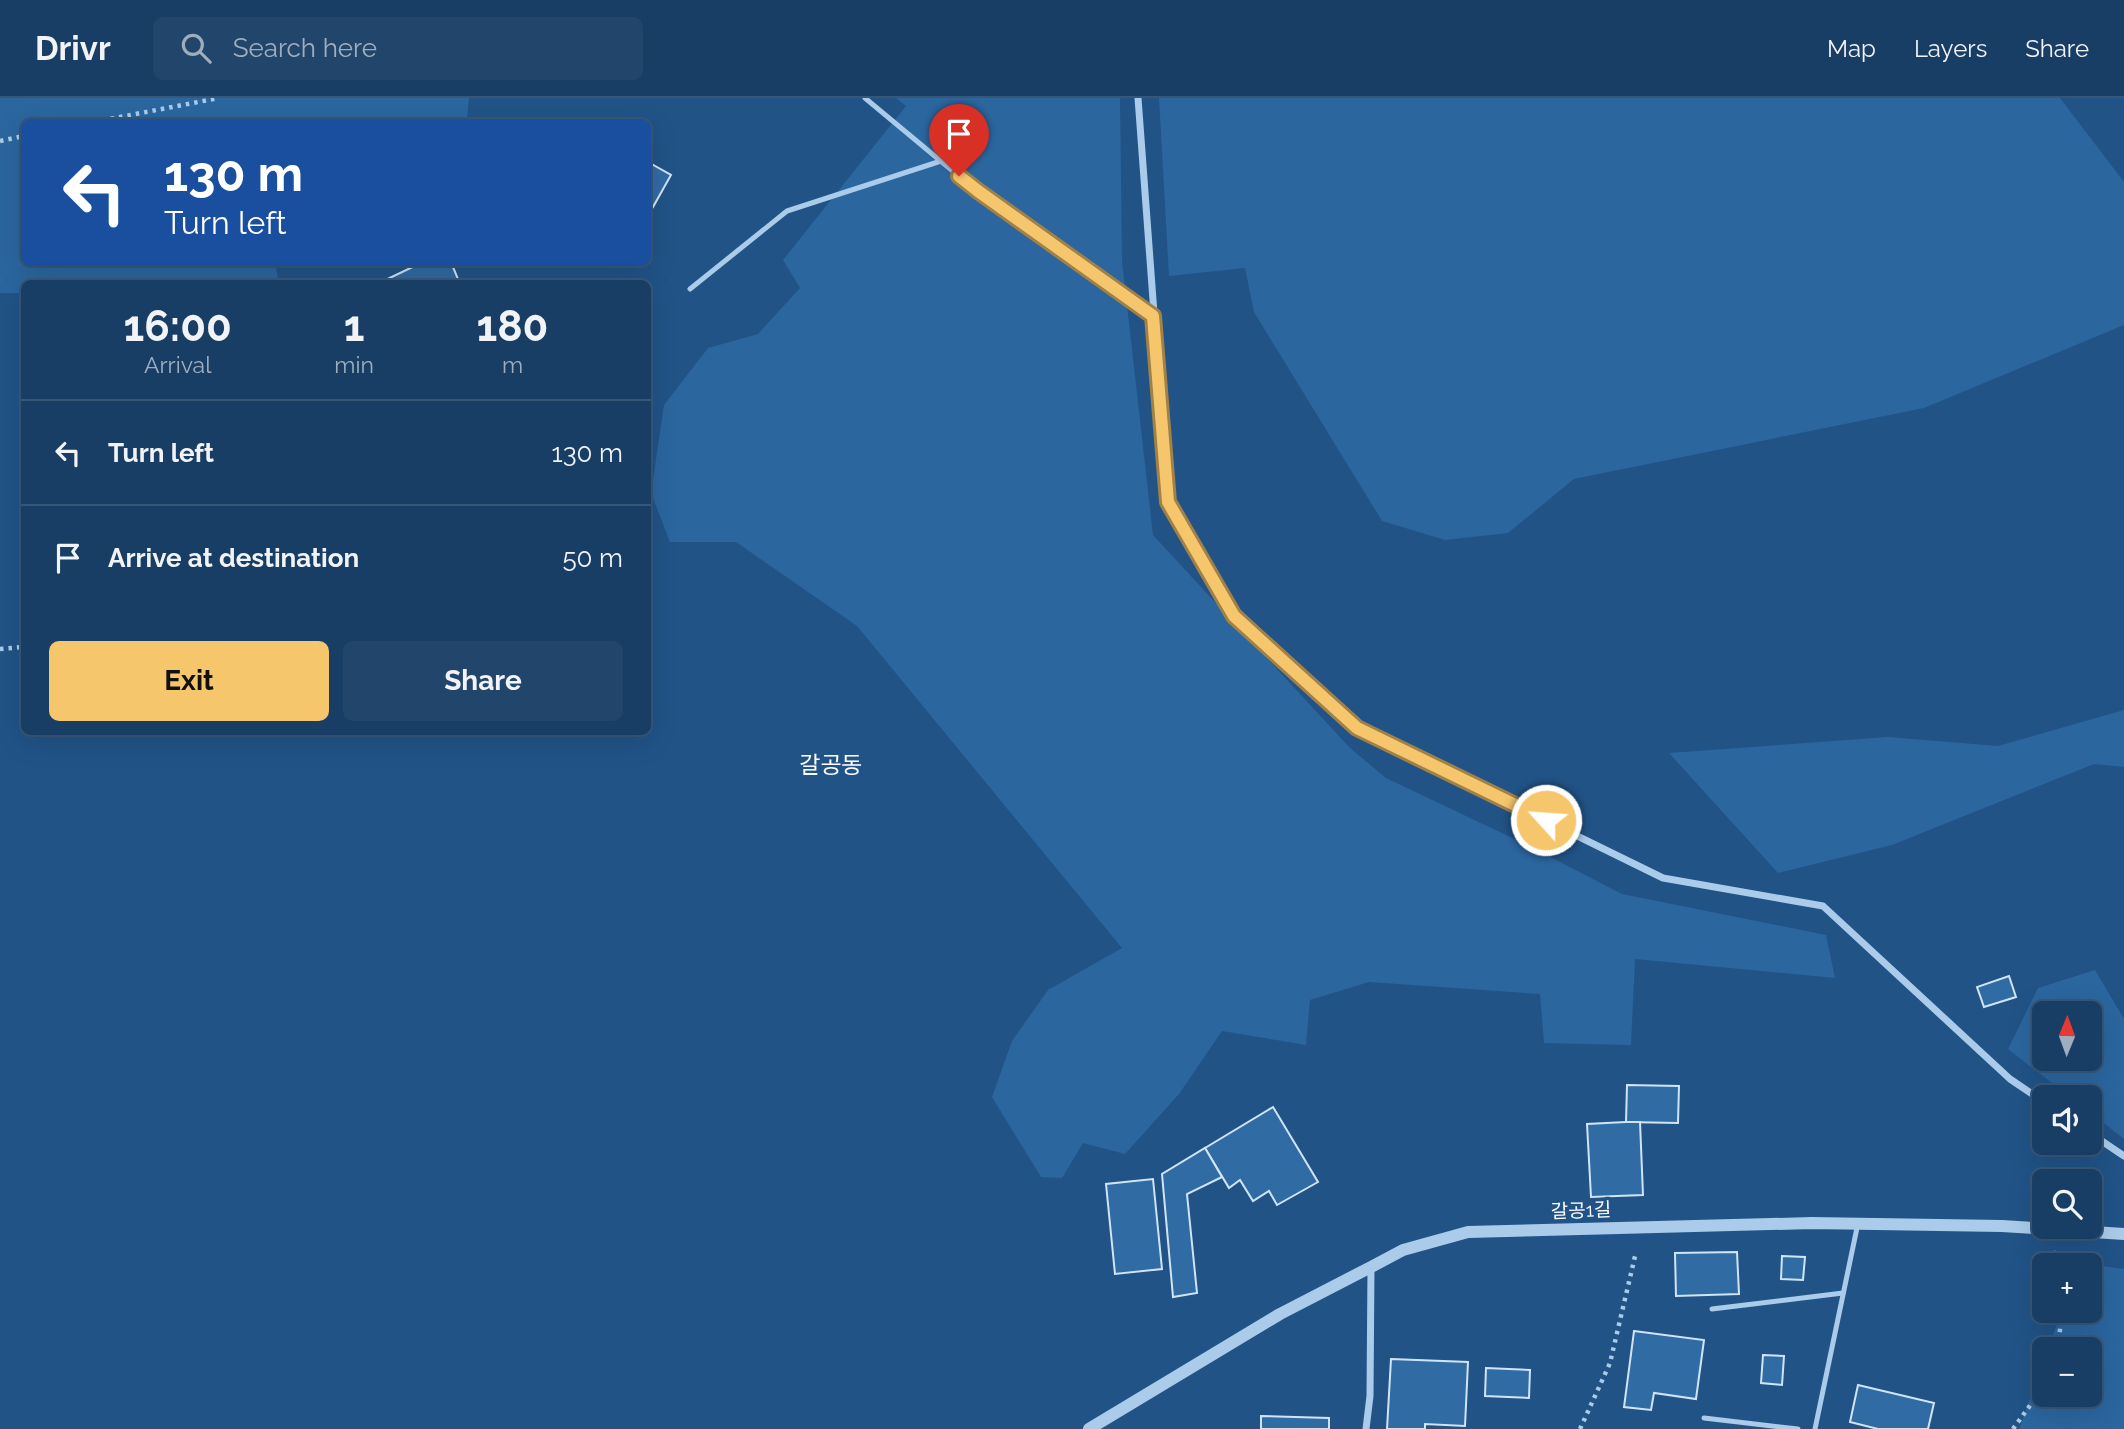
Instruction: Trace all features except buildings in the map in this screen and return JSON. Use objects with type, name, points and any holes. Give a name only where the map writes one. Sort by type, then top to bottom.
[{"type":"street","points":[[1138,98],[1168,502],[1234,616],[1357,728],[1664,878],[1824,906],[2010,1079],[2032,1094]]},
{"type":"street","points":[[2102,1141],[2124,1156]]},
{"type":"street","name":"갈공1길","points":[[1090,1429],[1280,1314],[1371,1266],[1402,1250],[1468,1232],[1858,1223],[2002,1226],[2124,1234]]},
{"type":"street","points":[[1366,1429],[1370,1396],[1371,1266]]},
{"type":"lane","points":[[865,98],[978,191],[1153,316]]},
{"type":"lane","points":[[690,289],[787,211],[941,161]]},
{"type":"lane","points":[[1815,1429],[1858,1223]]},
{"type":"lane","points":[[1712,1309],[1843,1293]]},
{"type":"lane","points":[[1704,1418],[1798,1429]]},
{"type":"path","points":[[110,119],[219,98]]},
{"type":"path","points":[[0,141],[21,137]]},
{"type":"path","points":[[0,649],[21,647]]},
{"type":"path","points":[[1580,1429],[1610,1363],[1642,1227]]},
{"type":"path","points":[[2013,1429],[2032,1402]]},
{"type":"shaded area","points":[[0,98],[469,98],[467,119],[21,119],[21,266],[278,266],[278,280],[21,280],[21,293],[0,293]]},
{"type":"shaded area","points":[[896,98],[1120,98],[1122,261],[1153,535],[1350,748],[1386,778],[1622,894],[1826,935],[1835,978],[1635,959],[1631,1045],[1544,1043],[1540,994],[1369,982],[1310,1000],[1306,1045],[1222,1031],[1179,1094],[1125,1154],[1083,1143],[1062,1178],[1041,1177],[992,1097],[1012,1041],[1048,990],[1122,948],[857,626],[736,542],[670,542],[651,493],[664,405],[708,348],[758,334],[800,288],[783,260],[906,106]]},
{"type":"shaded area","points":[[1159,98],[2060,98],[2124,182],[2124,325],[1924,408],[1574,479],[1508,533],[1445,540],[1382,521],[1254,312],[1245,268],[1169,276]]},
{"type":"shaded area","points":[[2124,710],[2124,767],[2094,764],[1892,845],[1778,873],[1669,753],[1888,737],[1998,746]]},
{"type":"shaded area","points":[[2095,970],[2124,1019],[2124,1139],[2102,1122],[2102,1085],[2054,1085],[2036,1071],[2102,1071],[2102,1001],[2032,1001],[2032,1068],[2008,1049],[2038,988]]},
{"type":"shaded area","points":[[2102,1266],[2124,1269],[2124,1429],[2019,1429],[2032,1394],[2032,1407],[2102,1407],[2102,1337],[2052,1337],[2058,1323],[2102,1323]]},
{"type":"district","name":"갈공동","points":[[831,765]]},
{"type":"route","points":[[959,176],[1153,316],[1168,502],[1234,616],[1357,728],[1546,820]]}]
